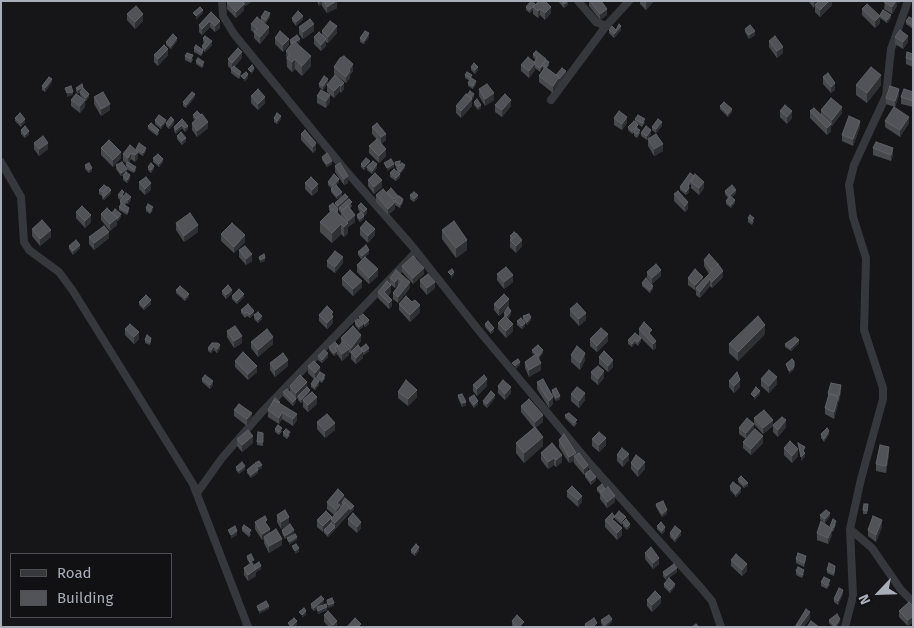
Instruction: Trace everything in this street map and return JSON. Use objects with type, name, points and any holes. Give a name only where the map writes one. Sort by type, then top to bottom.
[{"type":"street","points":[[222,1],[223,16],[234,34],[591,465],[702,589],[714,607],[721,627]]},
{"type":"street","points":[[578,1],[600,26],[606,26]]},
{"type":"street","points":[[551,100],[606,26],[629,1]]},
{"type":"street","points":[[845,627],[853,596],[850,530],[861,479],[883,399],[884,388],[864,330],[866,258],[853,217],[849,185],[854,165],[886,96],[891,49],[908,1]]},
{"type":"street","points":[[1,162],[21,197],[24,242],[30,250],[59,272],[73,291],[197,493],[204,517],[248,627]]},
{"type":"street","points":[[197,493],[222,458],[256,418],[416,252]]},
{"type":"street","points":[[850,530],[872,548],[901,590],[913,602]]},
{"type":"building","points":[[228,1],[242,1],[244,4],[236,12]]},
{"type":"building","points":[[324,1],[336,1],[327,7]]},
{"type":"building","points":[[531,1],[535,4],[530,10],[526,7]]},
{"type":"building","points":[[539,1],[545,1],[551,7],[545,13],[533,7]]},
{"type":"building","points":[[590,1],[601,1],[607,9],[600,14]]},
{"type":"building","points":[[819,1],[829,1],[820,10],[815,5]]},
{"type":"building","points":[[885,1],[896,1],[892,7]]},
{"type":"building","points":[[867,4],[880,16],[875,21],[862,9]]},
{"type":"building","points":[[136,6],[143,14],[135,22],[127,14]]},
{"type":"building","points":[[200,7],[203,10],[196,16],[193,13]]},
{"type":"building","points":[[883,10],[891,15],[887,20],[880,15]]},
{"type":"building","points":[[265,11],[270,13],[266,20],[261,17]]},
{"type":"building","points":[[298,11],[303,16],[296,22],[292,18]]},
{"type":"building","points":[[211,12],[220,21],[215,26],[210,21],[202,29],[199,25]]},
{"type":"building","points":[[257,17],[269,27],[260,37],[254,32],[257,29],[251,24]]},
{"type":"building","points":[[909,17],[913,19],[913,26],[906,21]]},
{"type":"building","points":[[310,19],[314,24],[303,32],[299,27]]},
{"type":"building","points":[[330,21],[337,26],[328,37],[322,31]]},
{"type":"building","points":[[619,24],[621,26],[614,34],[609,30],[612,26],[616,30]]},
{"type":"building","points":[[750,25],[755,31],[749,35],[745,29]]},
{"type":"building","points":[[900,30],[908,36],[903,42],[895,37]]},
{"type":"building","points":[[280,31],[289,39],[283,45],[275,38]]},
{"type":"building","points":[[365,31],[369,33],[364,41],[360,38]]},
{"type":"building","points":[[319,32],[326,39],[321,45],[314,37]]},
{"type":"building","points":[[173,34],[177,38],[171,46],[166,42]]},
{"type":"building","points":[[297,35],[300,39],[292,44],[290,40]]},
{"type":"building","points":[[205,36],[212,41],[205,49],[202,46],[206,41],[203,38]]},
{"type":"building","points":[[775,36],[783,47],[777,51],[769,41]]},
{"type":"building","points":[[294,41],[311,56],[302,66],[295,59],[292,62],[287,58],[290,54],[286,51]]},
{"type":"building","points":[[164,45],[168,49],[158,59],[154,55]]},
{"type":"building","points":[[196,45],[203,50],[201,53],[194,48]]},
{"type":"building","points":[[238,48],[242,52],[232,63],[228,59]]},
{"type":"building","points":[[536,51],[546,59],[540,68],[534,63],[537,57],[533,54]]},
{"type":"building","points":[[907,52],[913,54],[913,60],[906,58]]},
{"type":"building","points":[[187,53],[193,55],[191,59],[185,56]]},
{"type":"building","points":[[344,56],[353,64],[346,77],[334,67],[340,58]]},
{"type":"building","points":[[528,57],[535,63],[529,71],[521,65]]},
{"type":"building","points":[[198,58],[204,62],[202,65],[196,61]]},
{"type":"building","points":[[546,60],[549,62],[546,67],[542,65]]},
{"type":"building","points":[[474,63],[478,67],[475,70],[471,67]]},
{"type":"building","points":[[252,65],[254,68],[251,72],[248,69]]},
{"type":"building","points":[[234,66],[241,72],[239,75],[231,69]]},
{"type":"building","points":[[545,67],[559,77],[553,86],[539,76]]},
{"type":"building","points":[[871,67],[881,75],[867,93],[856,85]]},
{"type":"building","points":[[562,68],[566,71],[559,79],[556,75]]},
{"type":"building","points":[[246,72],[248,74],[244,79],[241,76]]},
{"type":"building","points":[[467,72],[472,75],[470,78],[465,75]]},
{"type":"building","points":[[828,73],[835,83],[831,87],[823,77]]},
{"type":"building","points":[[335,75],[344,83],[334,91],[327,85]]},
{"type":"building","points":[[324,76],[328,79],[323,86],[319,84]]},
{"type":"building","points":[[49,77],[52,79],[45,88],[42,86]]},
{"type":"building","points":[[471,78],[476,81],[473,86],[468,83]]},
{"type":"building","points":[[82,84],[83,87],[78,90],[76,88]]},
{"type":"building","points":[[487,84],[494,93],[485,99],[479,89]]},
{"type":"building","points":[[71,86],[73,92],[67,93],[65,88]]},
{"type":"building","points":[[890,86],[899,89],[895,101],[886,98]]},
{"type":"building","points":[[83,88],[89,94],[86,98],[80,92]]},
{"type":"building","points":[[258,89],[265,97],[258,104],[251,96]]},
{"type":"building","points":[[904,89],[913,92],[913,101],[901,97]]},
{"type":"building","points":[[321,90],[330,95],[326,101],[317,96]]},
{"type":"building","points":[[470,91],[474,94],[471,98],[467,95]]},
{"type":"building","points":[[103,92],[110,104],[101,109],[94,97]]},
{"type":"building","points":[[192,92],[195,94],[186,105],[183,102]]},
{"type":"building","points":[[76,94],[85,100],[80,106],[71,100]]},
{"type":"building","points":[[466,94],[472,99],[461,111],[456,106]]},
{"type":"building","points":[[505,94],[511,100],[502,110],[495,105]]},
{"type":"building","points":[[831,98],[842,107],[832,120],[821,110]]},
{"type":"building","points":[[477,99],[481,105],[478,107],[474,102]]},
{"type":"building","points":[[724,102],[732,109],[728,114],[720,106]]},
{"type":"building","points":[[785,105],[792,111],[787,117],[780,111]]},
{"type":"building","points":[[894,107],[909,117],[900,130],[885,121]]},
{"type":"building","points":[[814,108],[831,124],[827,128],[810,111]]},
{"type":"building","points":[[197,111],[201,115],[197,119],[193,115]]},
{"type":"building","points":[[619,111],[627,117],[622,124],[614,118]]},
{"type":"building","points":[[20,113],[25,119],[21,123],[15,118]]},
{"type":"building","points":[[277,113],[281,116],[277,121],[274,118]]},
{"type":"building","points":[[202,114],[208,122],[197,131],[192,123]]},
{"type":"building","points":[[159,115],[166,120],[161,126],[155,120]]},
{"type":"building","points":[[638,115],[645,119],[642,123],[635,119]]},
{"type":"building","points":[[849,116],[860,121],[853,139],[842,135]]},
{"type":"building","points":[[171,117],[174,120],[169,126],[166,123]]},
{"type":"building","points":[[182,119],[188,126],[185,128],[182,125],[176,130],[174,127]]},
{"type":"building","points":[[658,119],[662,122],[656,129],[652,127]]},
{"type":"building","points":[[634,121],[638,125],[632,131],[628,127]]},
{"type":"building","points":[[151,123],[159,130],[157,133],[148,126]]},
{"type":"building","points":[[377,123],[386,134],[381,137],[372,127]]},
{"type":"building","points":[[25,126],[29,131],[25,135],[21,130]]},
{"type":"building","points":[[646,126],[651,130],[647,136],[641,133]]},
{"type":"building","points":[[636,128],[640,130],[637,134],[634,132]]},
{"type":"building","points":[[305,130],[316,143],[313,147],[301,134]]},
{"type":"building","points":[[181,132],[186,138],[182,141],[177,136]]},
{"type":"building","points":[[656,134],[663,144],[654,149],[648,139]]},
{"type":"building","points":[[43,136],[48,143],[39,149],[34,143]]},
{"type":"building","points":[[377,139],[386,149],[379,156],[369,146]]},
{"type":"building","points":[[109,140],[121,152],[113,160],[101,148]]},
{"type":"building","points":[[876,142],[893,148],[891,155],[873,148]]},
{"type":"building","points":[[139,143],[146,148],[143,153],[136,149]]},
{"type":"building","points":[[130,145],[138,152],[135,155],[131,153],[128,158],[123,154]]},
{"type":"building","points":[[327,153],[332,161],[327,164],[322,157]]},
{"type":"building","points":[[158,154],[163,159],[159,164],[153,158]]},
{"type":"building","points":[[366,158],[370,161],[364,167],[361,164]]},
{"type":"building","points":[[391,159],[394,164],[387,168],[384,163]]},
{"type":"building","points":[[373,161],[377,164],[372,171],[367,167]]},
{"type":"building","points":[[400,161],[400,165],[396,166],[395,162]]},
{"type":"building","points":[[122,162],[127,169],[121,173],[116,165]]},
{"type":"building","points":[[128,162],[136,167],[134,170],[126,165]]},
{"type":"building","points":[[89,163],[92,168],[89,170],[85,165]]},
{"type":"building","points":[[151,163],[154,166],[151,170],[148,167]]},
{"type":"building","points":[[340,163],[348,176],[344,179],[335,166]]},
{"type":"building","points":[[402,163],[405,165],[400,172],[397,169]]},
{"type":"building","points":[[394,169],[400,174],[396,178],[390,173]]},
{"type":"building","points":[[126,172],[130,175],[127,180],[123,176]]},
{"type":"building","points":[[375,173],[382,180],[374,187],[368,180]]},
{"type":"building","points":[[690,173],[694,176],[688,184],[689,188],[686,192],[680,187]]},
{"type":"building","points":[[334,174],[339,179],[333,186],[328,182]]},
{"type":"building","points":[[695,174],[704,182],[699,188],[691,182]]},
{"type":"building","points":[[146,177],[151,183],[145,189],[139,182]]},
{"type":"building","points":[[311,177],[318,184],[312,190],[305,183]]},
{"type":"building","points":[[104,185],[107,187],[102,192],[99,190]]},
{"type":"building","points":[[336,185],[342,192],[337,196],[331,189]]},
{"type":"building","points":[[732,185],[736,190],[729,196],[725,191]]},
{"type":"building","points":[[108,187],[111,190],[104,197],[102,194]]},
{"type":"building","points":[[391,188],[398,196],[394,199],[387,192]]},
{"type":"building","points":[[383,189],[395,202],[388,209],[376,195]]},
{"type":"building","points":[[122,190],[124,192],[121,197],[118,195]]},
{"type":"building","points":[[678,191],[688,202],[685,206],[674,194]]},
{"type":"building","points":[[414,192],[418,195],[414,199],[410,195]]},
{"type":"building","points":[[126,193],[131,197],[123,204],[129,208],[127,212],[119,207],[122,203],[120,201]]},
{"type":"building","points":[[345,194],[348,197],[338,206],[335,203]]},
{"type":"building","points":[[399,196],[403,199],[400,205],[395,201]]},
{"type":"building","points":[[730,196],[735,200],[731,205],[726,201]]},
{"type":"building","points":[[349,199],[352,202],[342,210],[339,208]]},
{"type":"building","points":[[333,203],[338,210],[336,212],[333,209],[331,210],[329,206]]},
{"type":"building","points":[[361,203],[367,209],[364,212],[358,206]]},
{"type":"building","points":[[148,204],[153,207],[150,211],[146,208]]},
{"type":"building","points":[[82,206],[91,215],[85,221],[76,212]]},
{"type":"building","points":[[348,206],[355,215],[348,221],[341,211]]},
{"type":"building","points":[[107,208],[117,218],[110,224],[101,214]]},
{"type":"building","points":[[115,209],[121,214],[118,218],[112,213]]},
{"type":"building","points":[[333,209],[348,223],[344,227],[341,224],[332,233],[320,222]]},
{"type":"building","points":[[361,212],[364,216],[360,219],[357,215]]},
{"type":"building","points":[[190,213],[198,225],[184,236],[176,223]]},
{"type":"building","points":[[750,215],[754,218],[752,221],[748,218]]},
{"type":"building","points":[[42,220],[51,230],[40,239],[32,229]]},
{"type":"building","points":[[366,221],[375,229],[368,236],[360,228]]},
{"type":"building","points":[[454,221],[467,240],[456,248],[442,230]]},
{"type":"building","points":[[232,223],[245,235],[234,247],[221,234]]},
{"type":"building","points":[[104,226],[109,232],[94,243],[89,237]]},
{"type":"building","points":[[514,232],[517,234],[512,238],[510,236]]},
{"type":"building","points":[[517,234],[522,240],[516,246],[510,240]]},
{"type":"building","points":[[76,240],[80,245],[73,251],[69,246]]},
{"type":"building","points":[[366,245],[369,250],[362,256],[358,252]]},
{"type":"building","points":[[245,246],[252,254],[246,259],[239,250]]},
{"type":"building","points":[[335,251],[343,257],[335,267],[327,261]]},
{"type":"building","points":[[264,254],[265,258],[260,260],[259,257]]},
{"type":"building","points":[[709,254],[718,264],[711,270],[704,260]]},
{"type":"building","points":[[413,256],[424,268],[413,278],[402,266]]},
{"type":"building","points":[[365,257],[378,269],[369,278],[357,265]]},
{"type":"building","points":[[656,264],[661,270],[652,278],[647,272]]},
{"type":"building","points":[[718,264],[723,271],[712,282],[710,279],[700,292],[696,288]]},
{"type":"building","points":[[506,267],[513,275],[504,282],[497,274]]},
{"type":"building","points":[[452,269],[454,272],[451,275],[448,272]]},
{"type":"building","points":[[695,269],[703,277],[695,285],[688,278]]},
{"type":"building","points":[[350,270],[362,281],[353,289],[342,278]]},
{"type":"building","points":[[396,270],[410,282],[398,297],[393,293],[402,281],[398,278],[395,282],[390,278]]},
{"type":"building","points":[[428,274],[435,282],[427,288],[420,280]]},
{"type":"building","points":[[646,278],[653,286],[650,290],[642,283]]},
{"type":"building","points":[[387,281],[391,285],[384,292],[392,300],[389,303],[378,292]]},
{"type":"building","points":[[228,285],[232,290],[226,295],[222,291]]},
{"type":"building","points":[[180,286],[189,294],[185,298],[176,290]]},
{"type":"building","points":[[239,289],[244,294],[237,301],[232,296]]},
{"type":"building","points":[[504,294],[509,299],[499,309],[494,304]]},
{"type":"building","points":[[146,295],[151,300],[144,307],[139,302]]},
{"type":"building","points":[[406,296],[412,302],[415,300],[420,305],[410,315],[399,304]]},
{"type":"building","points":[[577,303],[586,313],[579,319],[570,309]]},
{"type":"building","points":[[248,304],[254,311],[250,315],[247,312],[245,314],[241,310]]},
{"type":"building","points":[[327,306],[333,312],[331,314],[333,317],[327,323],[319,315]]},
{"type":"building","points":[[508,307],[511,311],[507,316],[504,313]]},
{"type":"building","points":[[258,312],[262,316],[258,320],[254,315]]},
{"type":"building","points":[[363,314],[369,320],[365,324],[359,317]]},
{"type":"building","points":[[529,314],[531,317],[527,322],[523,316]]},
{"type":"building","points":[[505,316],[513,324],[506,331],[498,323]]},
{"type":"building","points":[[758,316],[765,325],[738,352],[729,344]]},
{"type":"building","points":[[521,318],[525,323],[522,326],[517,321]]},
{"type":"building","points":[[358,319],[363,324],[359,327],[355,321]]},
{"type":"building","points":[[488,321],[494,328],[491,331],[485,324]]},
{"type":"building","points":[[644,322],[652,330],[649,333],[656,341],[653,344],[639,329]]},
{"type":"building","points":[[130,324],[139,332],[134,337],[125,329]]},
{"type":"building","points":[[235,326],[242,336],[234,341],[227,331]]},
{"type":"building","points":[[353,326],[361,335],[351,348],[341,338]]},
{"type":"building","points":[[601,328],[608,334],[597,346],[590,339]]},
{"type":"building","points":[[267,329],[273,337],[258,350],[251,342]]},
{"type":"building","points":[[635,333],[641,338],[638,342],[635,340],[632,344],[628,340]]},
{"type":"building","points":[[147,335],[151,338],[150,342],[145,340]]},
{"type":"building","points":[[795,337],[799,340],[791,348],[785,344]]},
{"type":"building","points":[[335,342],[338,345],[335,348],[337,351],[334,353],[329,347]]},
{"type":"building","points":[[343,342],[349,349],[342,354],[337,347]]},
{"type":"building","points":[[212,343],[220,345],[217,349],[214,346],[211,350],[208,348]]},
{"type":"building","points":[[366,344],[369,348],[364,352],[361,348]]},
{"type":"building","points":[[358,345],[363,351],[356,358],[351,352]]},
{"type":"building","points":[[538,345],[543,350],[539,356],[532,350]]},
{"type":"building","points":[[577,346],[585,353],[580,363],[571,355]]},
{"type":"building","points":[[324,350],[328,353],[322,360],[318,356]]},
{"type":"building","points":[[604,351],[613,360],[608,366],[599,357]]},
{"type":"building","points":[[243,352],[257,366],[248,374],[235,361]]},
{"type":"building","points":[[283,353],[288,360],[275,370],[270,363]]},
{"type":"building","points":[[536,354],[541,363],[529,370],[525,362]]},
{"type":"building","points":[[518,359],[520,362],[515,366],[512,363]]},
{"type":"building","points":[[792,359],[794,367],[789,371],[786,364]]},
{"type":"building","points":[[314,361],[320,367],[315,373],[308,366]]},
{"type":"building","points":[[598,366],[604,371],[598,379],[591,372]]},
{"type":"building","points":[[769,370],[777,377],[769,386],[761,379]]},
{"type":"building","points":[[320,372],[325,375],[322,380],[317,377]]},
{"type":"building","points":[[737,372],[740,380],[734,386],[729,381]]},
{"type":"building","points":[[205,375],[213,381],[210,385],[202,379]]},
{"type":"building","points":[[300,375],[307,382],[296,393],[290,386]]},
{"type":"building","points":[[484,375],[487,379],[477,389],[473,385]]},
{"type":"building","points":[[315,378],[319,381],[315,387],[311,384]]},
{"type":"building","points":[[543,379],[553,397],[549,401],[537,382]]},
{"type":"building","points":[[406,380],[417,390],[408,399],[398,392]]},
{"type":"building","points":[[503,380],[511,387],[505,394],[498,386]]},
{"type":"building","points":[[831,383],[841,385],[839,396],[828,393]]},
{"type":"building","points":[[307,387],[310,390],[301,400],[298,396]]},
{"type":"building","points":[[577,387],[585,393],[579,401],[571,394]]},
{"type":"building","points":[[756,387],[760,391],[754,397],[751,394]]},
{"type":"building","points":[[556,388],[560,396],[556,398],[552,390]]},
{"type":"building","points":[[287,389],[296,399],[293,402],[283,392]]},
{"type":"building","points":[[491,391],[495,395],[487,404],[483,401]]},
{"type":"building","points":[[312,392],[317,397],[308,405],[303,400]]},
{"type":"building","points":[[462,394],[466,402],[462,403],[458,395]]},
{"type":"building","points":[[829,394],[838,397],[834,412],[825,408]]},
{"type":"building","points":[[474,395],[478,401],[474,405],[469,398]]},
{"type":"building","points":[[529,399],[543,415],[535,422],[521,406]]},
{"type":"building","points":[[274,400],[297,414],[293,419],[282,412],[279,418],[268,410]]},
{"type":"building","points":[[239,404],[252,413],[247,419],[234,410]]},
{"type":"building","points":[[764,410],[773,420],[763,428],[754,418]]},
{"type":"building","points":[[569,413],[577,420],[574,423],[565,415]]},
{"type":"building","points":[[327,414],[335,423],[325,431],[317,422]]},
{"type":"building","points":[[782,417],[786,420],[778,430],[773,425]]},
{"type":"building","points":[[747,418],[754,424],[746,433],[739,428]]},
{"type":"building","points":[[278,425],[282,428],[279,432],[275,429]]},
{"type":"building","points":[[535,427],[543,437],[524,453],[516,443]]},
{"type":"building","points":[[827,428],[829,431],[824,439],[821,434]]},
{"type":"building","points":[[286,429],[290,432],[287,436],[283,432]]},
{"type":"building","points":[[755,429],[763,436],[751,449],[743,442]]},
{"type":"building","points":[[248,430],[253,436],[242,445],[237,439]]},
{"type":"building","points":[[258,432],[263,433],[263,442],[257,442]]},
{"type":"building","points":[[599,432],[606,438],[599,445],[592,439]]},
{"type":"building","points":[[564,434],[576,453],[569,457],[559,440]]},
{"type":"building","points":[[790,441],[798,449],[792,456],[784,448]]},
{"type":"building","points":[[552,443],[562,455],[556,460],[554,458],[548,462],[541,453]]},
{"type":"building","points":[[798,443],[805,447],[803,451],[805,453],[801,457]]},
{"type":"building","points":[[880,445],[889,447],[886,466],[876,464]]},
{"type":"building","points":[[622,448],[629,454],[623,460],[617,455]]},
{"type":"building","points":[[579,453],[588,465],[584,469],[574,456]]},
{"type":"building","points":[[636,455],[645,462],[638,470],[631,463]]},
{"type":"building","points":[[259,461],[262,465],[258,467],[255,463]]},
{"type":"building","points":[[242,462],[245,466],[239,471],[236,467]]},
{"type":"building","points":[[254,464],[258,470],[251,475],[247,470]]},
{"type":"building","points":[[590,470],[596,477],[591,481],[585,474]]},
{"type":"building","points":[[741,476],[748,483],[744,485],[738,479]]},
{"type":"building","points":[[733,482],[741,488],[736,494],[730,486]]},
{"type":"building","points":[[602,484],[605,488],[601,492],[597,488]]},
{"type":"building","points":[[572,486],[582,496],[578,500],[567,491]]},
{"type":"building","points":[[608,487],[615,496],[607,502],[600,492]]},
{"type":"building","points":[[338,489],[344,495],[337,503],[340,505],[336,510],[327,502]]},
{"type":"building","points":[[345,498],[354,506],[350,510],[350,507],[342,503]]},
{"type":"building","points":[[663,501],[667,510],[662,514],[656,504]]},
{"type":"building","points":[[345,503],[350,507],[335,523],[331,519]]},
{"type":"building","points":[[864,504],[868,504],[867,511],[863,510]]},
{"type":"building","points":[[285,510],[289,517],[281,522],[277,515]]},
{"type":"building","points":[[826,510],[830,513],[825,519],[820,515]]},
{"type":"building","points":[[326,511],[332,517],[323,526],[317,520]]},
{"type":"building","points":[[619,511],[626,517],[622,521],[615,516]]},
{"type":"building","points":[[353,513],[361,522],[357,527],[348,519]]},
{"type":"building","points":[[612,513],[615,517],[612,519],[622,528],[617,533],[605,520]]},
{"type":"building","points":[[265,516],[267,520],[265,522],[270,529],[262,534],[255,522]]},
{"type":"building","points":[[873,516],[882,520],[876,535],[868,530]]},
{"type":"building","points":[[626,519],[630,524],[627,527],[623,522]]},
{"type":"building","points":[[833,519],[836,521],[833,528],[830,526]]},
{"type":"building","points":[[821,521],[832,529],[828,538],[817,533]]},
{"type":"building","points":[[661,522],[665,527],[662,531],[657,526]]},
{"type":"building","points":[[331,523],[335,527],[328,534],[324,530]]},
{"type":"building","points":[[290,524],[294,530],[285,536],[282,530]]},
{"type":"building","points":[[244,525],[251,530],[249,533],[242,528]]},
{"type":"building","points":[[235,526],[237,531],[231,535],[228,530]]},
{"type":"building","points":[[675,526],[681,531],[675,539],[670,533]]},
{"type":"building","points":[[276,529],[282,539],[269,546],[264,537]]},
{"type":"building","points":[[295,534],[297,537],[289,542],[287,538]]},
{"type":"building","points":[[296,544],[299,548],[295,551],[292,546]]},
{"type":"building","points":[[416,544],[419,547],[415,553],[411,550]]},
{"type":"building","points":[[651,547],[659,558],[653,563],[645,553]]},
{"type":"building","points":[[798,553],[806,556],[804,563],[796,559]]},
{"type":"building","points":[[251,554],[254,560],[250,562],[247,556]]},
{"type":"building","points":[[736,554],[747,564],[742,570],[731,560]]},
{"type":"building","points":[[259,562],[261,566],[256,569],[254,565]]},
{"type":"building","points":[[251,563],[256,569],[248,575],[244,568]]},
{"type":"building","points":[[829,563],[835,566],[834,573],[827,570]]},
{"type":"building","points":[[674,564],[677,568],[666,576],[663,572]]},
{"type":"building","points":[[798,567],[804,570],[802,575],[796,571]]},
{"type":"building","points":[[824,577],[830,580],[827,586],[821,582]]},
{"type":"building","points":[[669,578],[675,584],[670,590],[664,584]]},
{"type":"building","points":[[839,588],[843,590],[838,601],[834,599]]},
{"type":"building","points":[[655,591],[661,597],[652,605],[647,600]]},
{"type":"building","points":[[321,596],[324,599],[314,608],[311,604]]},
{"type":"building","points":[[332,598],[334,603],[328,605],[327,600]]},
{"type":"building","points":[[266,601],[269,606],[259,611],[257,606]]},
{"type":"building","points":[[909,602],[913,606],[913,616],[908,620],[899,611]]},
{"type":"building","points":[[326,604],[327,607],[318,611],[317,607]]},
{"type":"building","points":[[304,608],[306,611],[302,615],[299,612]]},
{"type":"building","points":[[806,609],[810,612],[799,627],[795,627]]},
{"type":"building","points":[[328,611],[337,621],[333,625],[324,615]]},
{"type":"building","points":[[837,614],[840,619],[835,626],[829,620]]},
{"type":"building","points":[[517,615],[524,622],[519,627],[516,627],[512,621]]},
{"type":"building","points":[[609,615],[612,619],[605,625],[601,620]]},
{"type":"building","points":[[294,618],[297,621],[291,627],[288,623]]},
{"type":"building","points":[[355,618],[361,624],[358,627],[347,627]]},
{"type":"building","points":[[594,618],[597,623],[593,627],[586,627],[585,624]]},
{"type":"building","points":[[811,621],[819,627],[807,627]]}]
